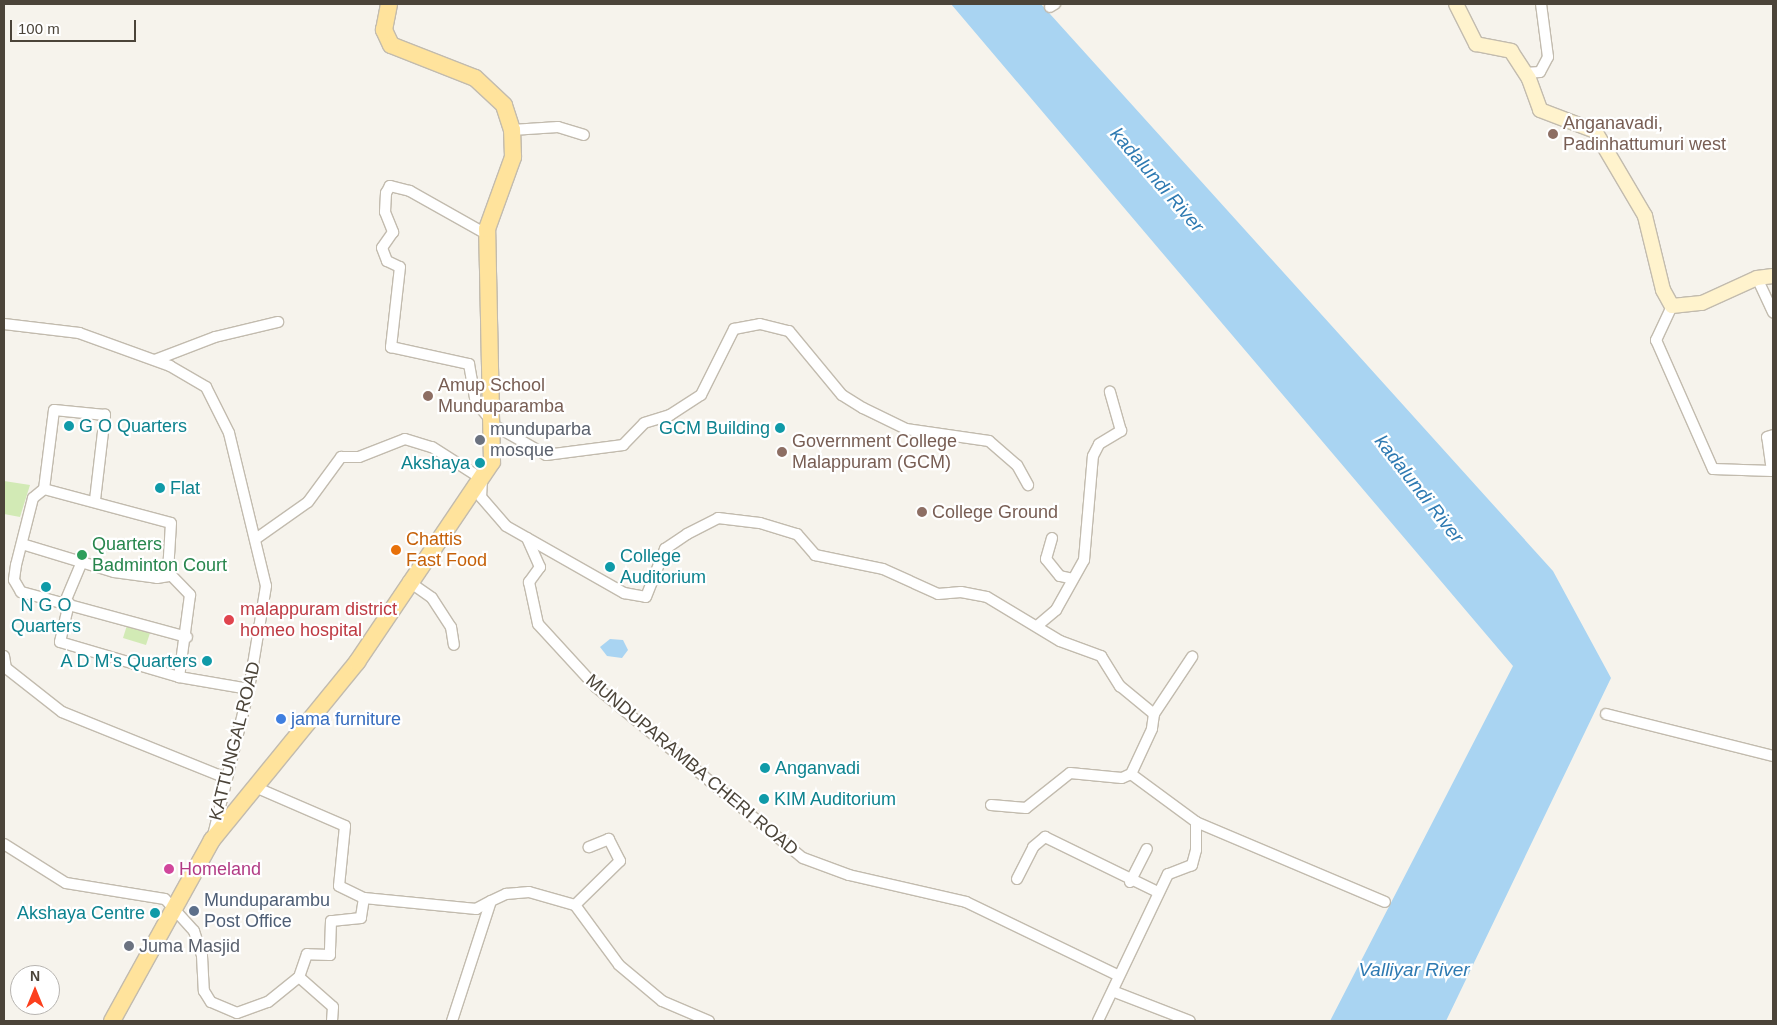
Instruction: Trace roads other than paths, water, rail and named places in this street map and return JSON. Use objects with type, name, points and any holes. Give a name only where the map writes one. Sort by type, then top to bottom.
[{"type":"main road","points":[[112,1021],[171,909],[212,840],[356,662],[408,581],[482,479],[492,462],[489,421],[488,235],[492,207],[513,157],[512,130],[504,106],[475,78],[391,45],[384,30],[389,4]]},
{"type":"main road","points":[[1456,4],[1476,44],[1510,51],[1525,72],[1540,110],[1595,131],[1645,216],[1663,290],[1672,306],[1702,303],[1758,278],[1773,276]]},
{"type":"street","points":[[1525,72],[1540,72],[1548,57],[1541,4]]},
{"type":"street","points":[[512,130],[558,127],[584,135]]},
{"type":"street","points":[[488,235],[410,191],[390,186],[386,193],[387,223],[393,232],[382,248],[388,261],[400,267],[391,347],[469,364],[476,402],[489,421],[546,455],[623,445],[644,423],[670,415],[701,395],[734,329],[760,324],[789,331],[842,395],[863,408],[906,429],[989,441],[1017,465],[1028,484]]},
{"type":"street","points":[[1758,278],[1773,312]]},
{"type":"street","points":[[1672,306],[1656,340],[1713,470],[1772,471],[1767,437],[1773,435]]},
{"type":"street","points":[[155,360],[215,337],[278,322]]},
{"type":"street","name":"KATTUNGAL ROAD","points":[[4,324],[79,333],[155,360],[206,387],[229,433],[257,538],[266,586],[249,689],[212,840]]},
{"type":"street","points":[[1037,626],[1056,610],[1084,560],[1089,536],[1094,456],[1099,444],[1121,431],[1110,392]]},
{"type":"street","points":[[96,500],[105,415],[54,410],[44,489],[33,498],[14,580],[21,592],[68,602],[187,637]]},
{"type":"street","points":[[257,538],[308,502],[341,457],[359,457],[388,442],[405,439],[432,448],[482,479],[481,497],[506,526],[624,593],[646,597],[665,549],[718,518],[797,534],[815,555],[883,569],[938,594],[961,592],[987,597],[1060,641],[1108,661],[1108,672],[1120,686],[1154,714]]},
{"type":"street","points":[[44,489],[96,500],[171,523],[169,576]]},
{"type":"street","name":"MUNDUPARAMBA CHERI ROAD","points":[[527,538],[540,566],[529,582],[538,624],[596,688],[803,858],[849,876],[966,902],[1117,975]]},
{"type":"street","points":[[1052,538],[1046,559],[1060,576],[1073,579]]},
{"type":"street","points":[[22,544],[81,564],[157,578],[169,576]]},
{"type":"street","points":[[81,564],[68,602],[60,642],[179,677],[249,689]]},
{"type":"street","points":[[169,576],[190,595],[187,637],[179,677]]},
{"type":"street","points":[[408,581],[432,598],[451,627],[454,644]]},
{"type":"street","points":[[4,656],[6,668],[62,712],[226,778]]},
{"type":"street","points":[[991,805],[1026,808],[1070,773],[1122,778],[1131,774],[1152,729],[1154,714],[1192,657]]},
{"type":"street","points":[[1606,714],[1773,756]]},
{"type":"street","points":[[1131,774],[1196,822],[1385,902]]},
{"type":"street","points":[[255,787],[345,826],[339,886],[364,898],[476,909],[506,894],[529,892],[575,905],[618,965],[662,1001],[710,1021]]},
{"type":"street","points":[[1099,1021],[1115,992],[1117,975],[1168,874],[1192,866],[1196,822]]},
{"type":"street","points":[[1017,879],[1033,847],[1046,837],[1130,882],[1158,892]]},
{"type":"street","points":[[575,905],[620,861],[609,839],[589,847]]},
{"type":"street","points":[[4,844],[66,883],[156,896],[165,899],[171,909],[194,931],[204,991],[211,1002],[237,1013],[268,1002],[299,976],[307,954],[330,956],[331,921],[362,918],[364,898]]},
{"type":"street","points":[[1130,882],[1147,849]]},
{"type":"street","points":[[452,1021],[491,901]]},
{"type":"street","points":[[299,976],[333,1007],[332,1021]]},
{"type":"street","points":[[1115,992],[1190,1021]]},
{"type":"water","name":"Valliyar River","points":[[951,4],[1041,4],[1553,571],[1611,678],[1446,1021],[1330,1021],[1513,666]]},
{"type":"water","points":[[610,639],[623,640],[628,650],[622,658],[607,656],[600,647]]},
{"type":"place","name":"Anganavadi, Padinhattumuri west","points":[[1553,134]]},
{"type":"place","name":"Amup School Munduparamba","points":[[428,396]]},
{"type":"place","name":"G O Quarters","points":[[69,426]]},
{"type":"place","name":"GCM Building","points":[[780,428]]},
{"type":"place","name":"munduparba mosque","points":[[480,440]]},
{"type":"place","name":"Government College Malappuram (GCM)","points":[[782,452]]},
{"type":"place","name":"Akshaya","points":[[480,463]]},
{"type":"place","name":"Flat","points":[[160,488]]},
{"type":"place","name":"College Ground","points":[[922,512]]},
{"type":"place","name":"Chattis Fast Food","points":[[396,550]]},
{"type":"place","name":"Quarters Badminton Court","points":[[82,555]]},
{"type":"place","name":"College Auditorium","points":[[610,567]]},
{"type":"place","name":"N G O Quarters","points":[[46,587]]},
{"type":"place","name":"malappuram district homeo hospital","points":[[229,620]]},
{"type":"place","name":"A D M's Quarters","points":[[207,661]]},
{"type":"place","name":"jama furniture","points":[[281,719]]},
{"type":"place","name":"Anganvadi","points":[[765,768]]},
{"type":"place","name":"KIM Auditorium","points":[[764,799]]},
{"type":"place","name":"Homeland","points":[[169,869]]},
{"type":"place","name":"Munduparambu Post Office","points":[[194,911]]},
{"type":"place","name":"Akshaya Centre","points":[[155,913]]},
{"type":"place","name":"Juma Masjid","points":[[129,946]]},
{"type":"water label","name":"kadalundi River","points":[[1157,180]]},
{"type":"water label","name":"kadalundi River","points":[[1419,489]]}]
